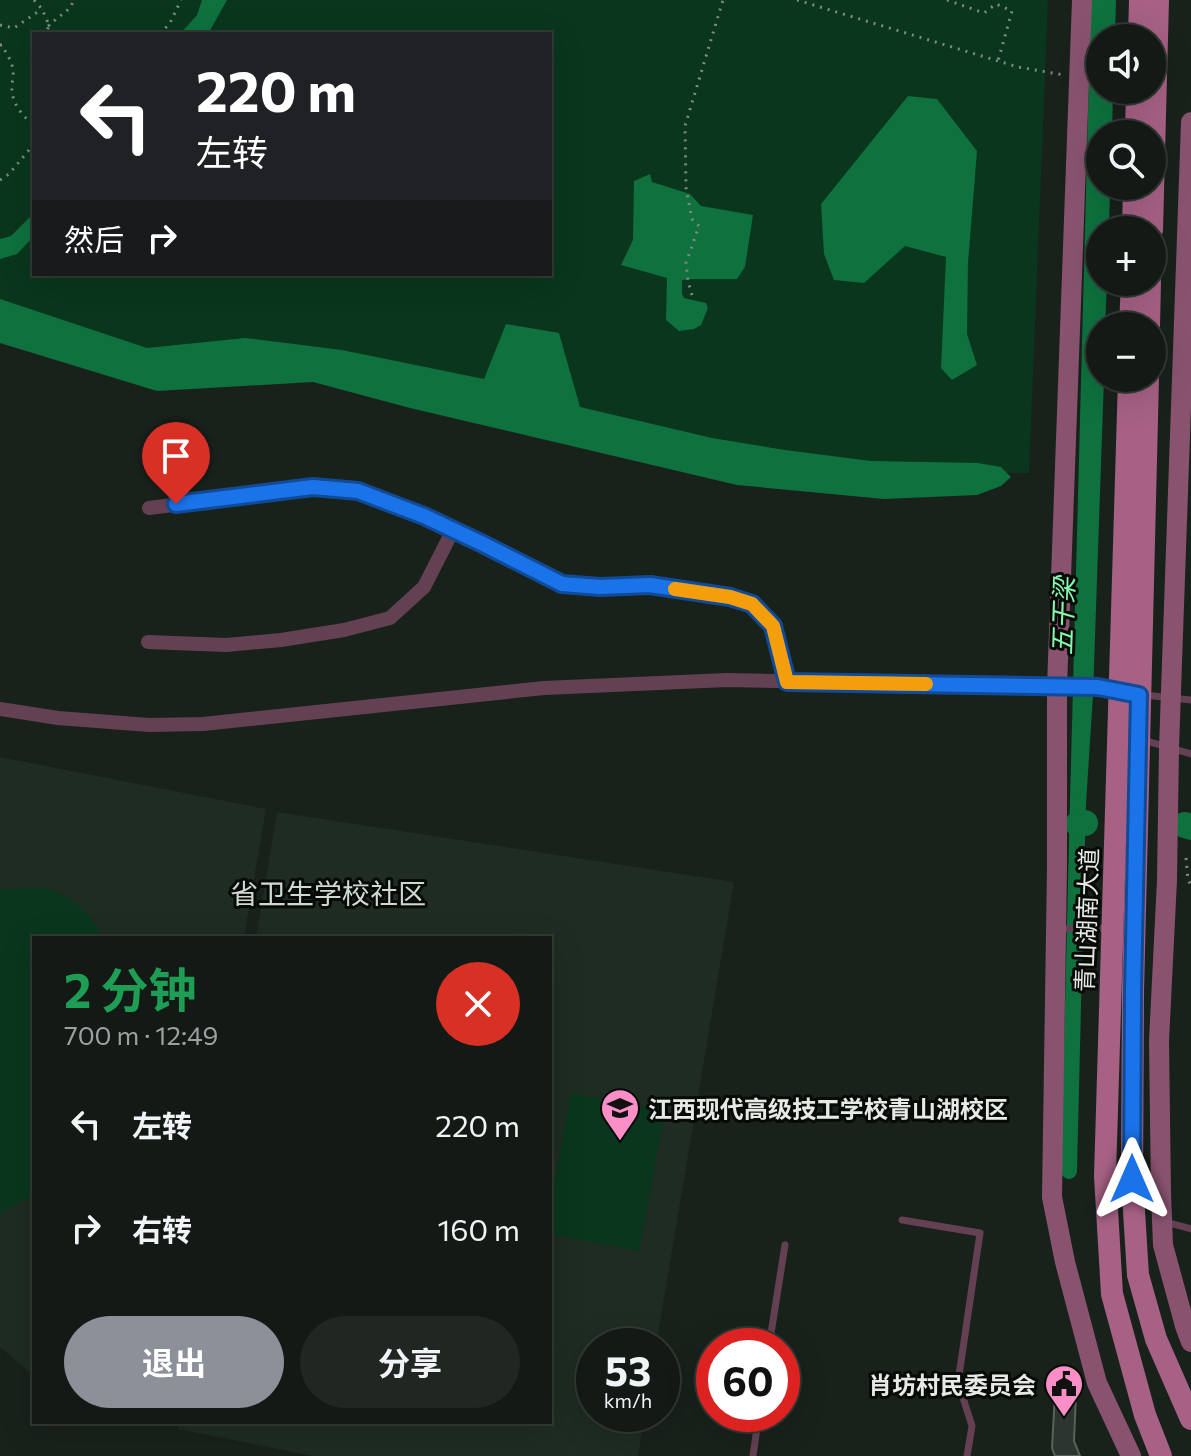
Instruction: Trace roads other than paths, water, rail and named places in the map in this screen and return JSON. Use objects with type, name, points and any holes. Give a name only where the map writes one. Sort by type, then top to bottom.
[{"type":"main road","points":[[1082,0],[1086,52]]},
{"type":"main road","points":[[1139,24],[1140,0]]},
{"type":"main road","points":[[1155,24],[1158,0]]},
{"type":"main road","points":[[1087,104],[1060,687],[1052,1197],[1065,1262],[1097,1383],[1131,1456]]},
{"type":"main road","points":[[1149,104],[1152,216]]},
{"type":"main road","points":[[1191,122],[1181,699],[1169,748],[1167,880],[1159,1041],[1163,1245],[1191,1342]]},
{"type":"main road","name":"青山湖南大道","points":[[1129,392],[1119,691],[1139,739],[1132,1179],[1138,1275],[1156,1339],[1191,1419]]},
{"type":"main road","name":"青山湖南大道","points":[[1147,392],[1119,691],[1103,928],[1105,1176],[1112,1294],[1145,1415],[1161,1456]]},
{"type":"street","points":[[149,508],[313,487],[358,491],[453,530],[562,584],[600,587],[650,585],[730,597],[752,604],[773,626],[787,682]]},
{"type":"street","points":[[148,642],[226,645],[281,640],[344,630],[390,618],[424,587],[453,530]]},
{"type":"street","points":[[0,709],[58,718],[149,725],[203,724],[544,688],[727,680],[1119,691]]},
{"type":"lane","points":[[1119,691],[1181,699]]},
{"type":"lane","points":[[1139,739],[1191,754]]},
{"type":"lane","points":[[1057,929],[1103,928]]},
{"type":"lane","points":[[902,1220],[980,1233],[958,1382],[972,1426],[967,1456]]},
{"type":"lane","points":[[1162,1221],[1191,1229]]},
{"type":"lane","points":[[772,1328],[785,1245]]},
{"type":"lane","points":[[753,1456],[756,1432]]},
{"type":"waterway","name":"五干梁","points":[[1069,1171],[1078,800]]},
{"type":"waterway","name":"五干梁","points":[[1078,824],[1085,823]]},
{"type":"waterway","points":[[1185,825],[1191,827]]},
{"type":"place","name":"江西现代高级技工学校青山湖校区","points":[[620,1142]]},
{"type":"place","name":"肖坊村民委员会","points":[[1064,1418]]},
{"type":"district","name":"省卫生学校社区","points":[[328,893]]}]
